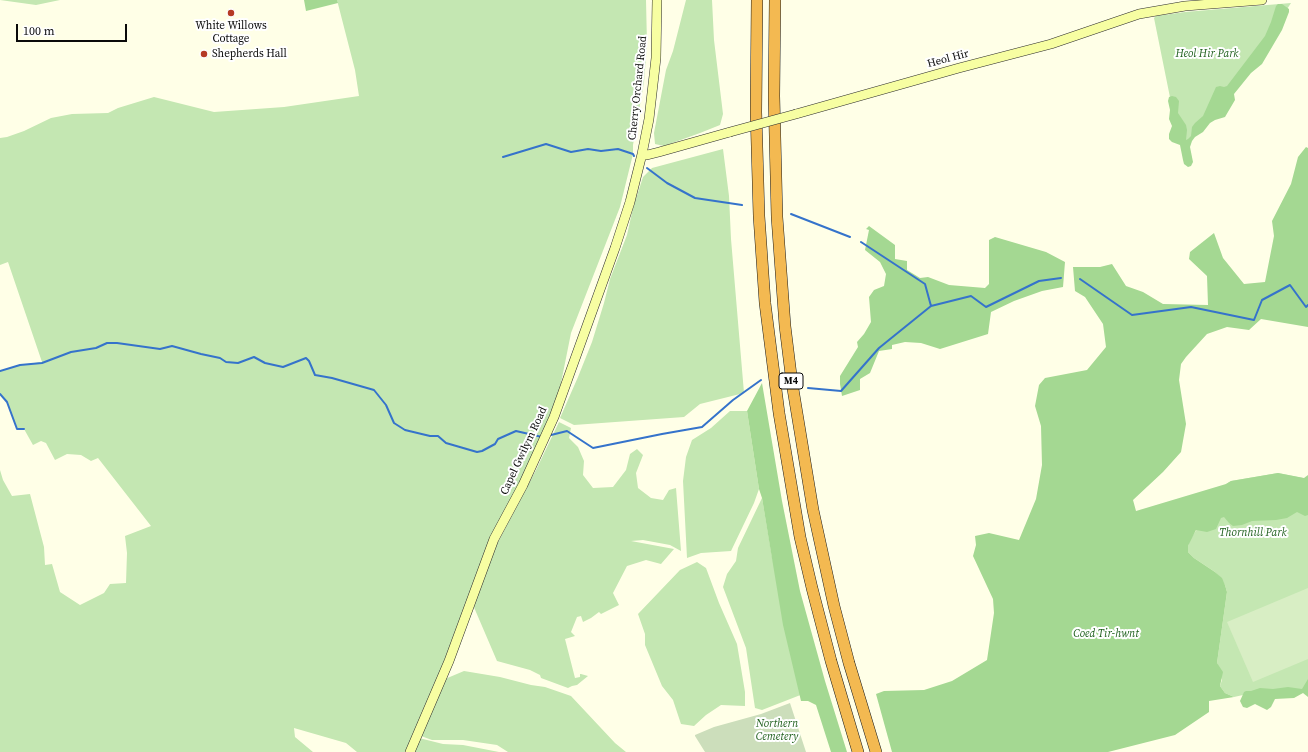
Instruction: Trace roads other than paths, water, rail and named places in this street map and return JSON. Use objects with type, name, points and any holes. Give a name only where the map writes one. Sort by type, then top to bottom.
[{"type":"highway","name":"M4","points":[[757,0],[756,112],[759,216],[766,310],[778,406],[793,497],[806,558],[831,661],[858,752]]},
{"type":"highway","name":"M4","points":[[774,0],[774,96],[777,217],[781,277],[792,383],[813,510],[830,591],[849,663],[876,752]]},
{"type":"street","name":"Cherry Orchard Road","points":[[642,154],[649,119],[656,58],[657,0]]},
{"type":"street","name":"Heol Hir","points":[[642,154],[654,154],[959,68],[1043,46],[1140,14],[1185,6],[1262,0]]},
{"type":"street","name":"Capel Gwilym Road","points":[[410,752],[449,661],[494,539],[523,485],[554,417],[615,248],[630,202],[642,154]]},
{"type":"waterway","points":[[503,157],[546,144],[571,152],[588,149],[601,151],[618,149],[633,154],[634,156]]},
{"type":"waterway","points":[[647,168],[667,183],[695,198],[742,205]]},
{"type":"waterway","points":[[791,214],[850,237]]},
{"type":"waterway","points":[[861,242],[925,284],[931,306]]},
{"type":"waterway","points":[[808,388],[841,391],[879,348],[931,306],[971,296],[986,307],[1039,281],[1061,278]]},
{"type":"waterway","points":[[1080,279],[1132,315],[1191,307],[1254,320],[1262,300],[1290,285],[1306,307],[1308,305]]},
{"type":"waterway","points":[[0,371],[20,365],[42,363],[71,352],[96,348],[107,343],[160,349],[172,346],[220,358],[226,362],[238,363],[254,357],[265,363],[283,367],[306,358],[309,361],[315,375],[332,378],[374,390],[386,405],[394,423],[405,430],[430,436],[438,436],[446,443],[477,452],[482,451],[495,444],[498,439],[516,431],[542,437]]},
{"type":"waterway","points":[[551,435],[567,431],[593,448],[702,427],[733,400],[761,380]]},
{"type":"waterway","points":[[0,394],[7,402],[17,429],[24,429]]},
{"type":"place","name":"White Willows Cottage","points":[[231,13]]},
{"type":"place","name":"Shepherds Hall","points":[[204,54]]},
{"type":"park label","name":"Heol Hir Park","points":[[1207,54]]},
{"type":"park label","name":"Thornhill Park","points":[[1253,533]]},
{"type":"park label","name":"Coed Tir-hwnt","points":[[1106,634]]},
{"type":"park label","name":"Northern Cemetery","points":[[777,730]]}]
